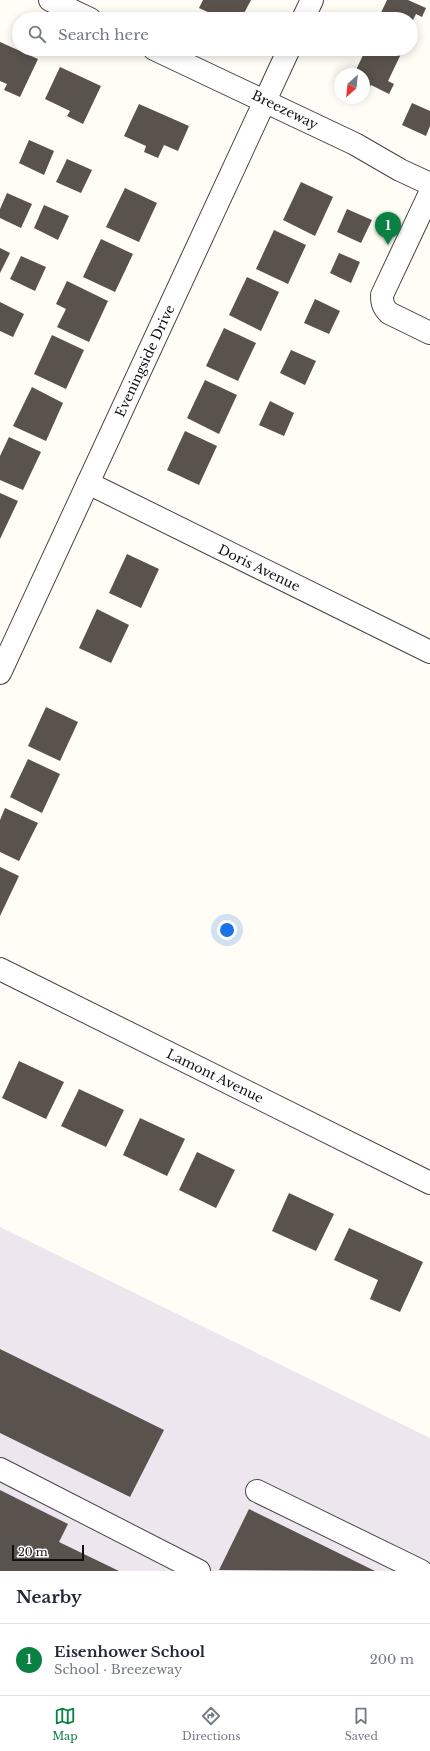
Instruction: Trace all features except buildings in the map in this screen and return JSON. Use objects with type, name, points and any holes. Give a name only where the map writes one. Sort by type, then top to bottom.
[{"type":"street","points":[[50,0],[75,12]]},
{"type":"street","points":[[306,12],[312,0]]},
{"type":"street","name":"Breezeway","points":[[169,56],[356,144],[421,180]]},
{"type":"street","name":"Eveningside Drive","points":[[0,673],[286,56]]},
{"type":"street","points":[[430,193],[382,295],[384,308],[389,313],[430,334]]},
{"type":"street","name":"Doris Avenue","points":[[88,484],[430,652]]},
{"type":"street","name":"Lamont Avenue","points":[[0,969],[430,1182]]},
{"type":"street","points":[[0,1469],[199,1571]]},
{"type":"street","points":[[257,1491],[421,1571]]},
{"type":"shaded area","points":[[0,1227],[430,1438],[430,1571],[0,1571]]},
{"type":"place","name":"Eisenhower School","points":[[388,245]]}]
